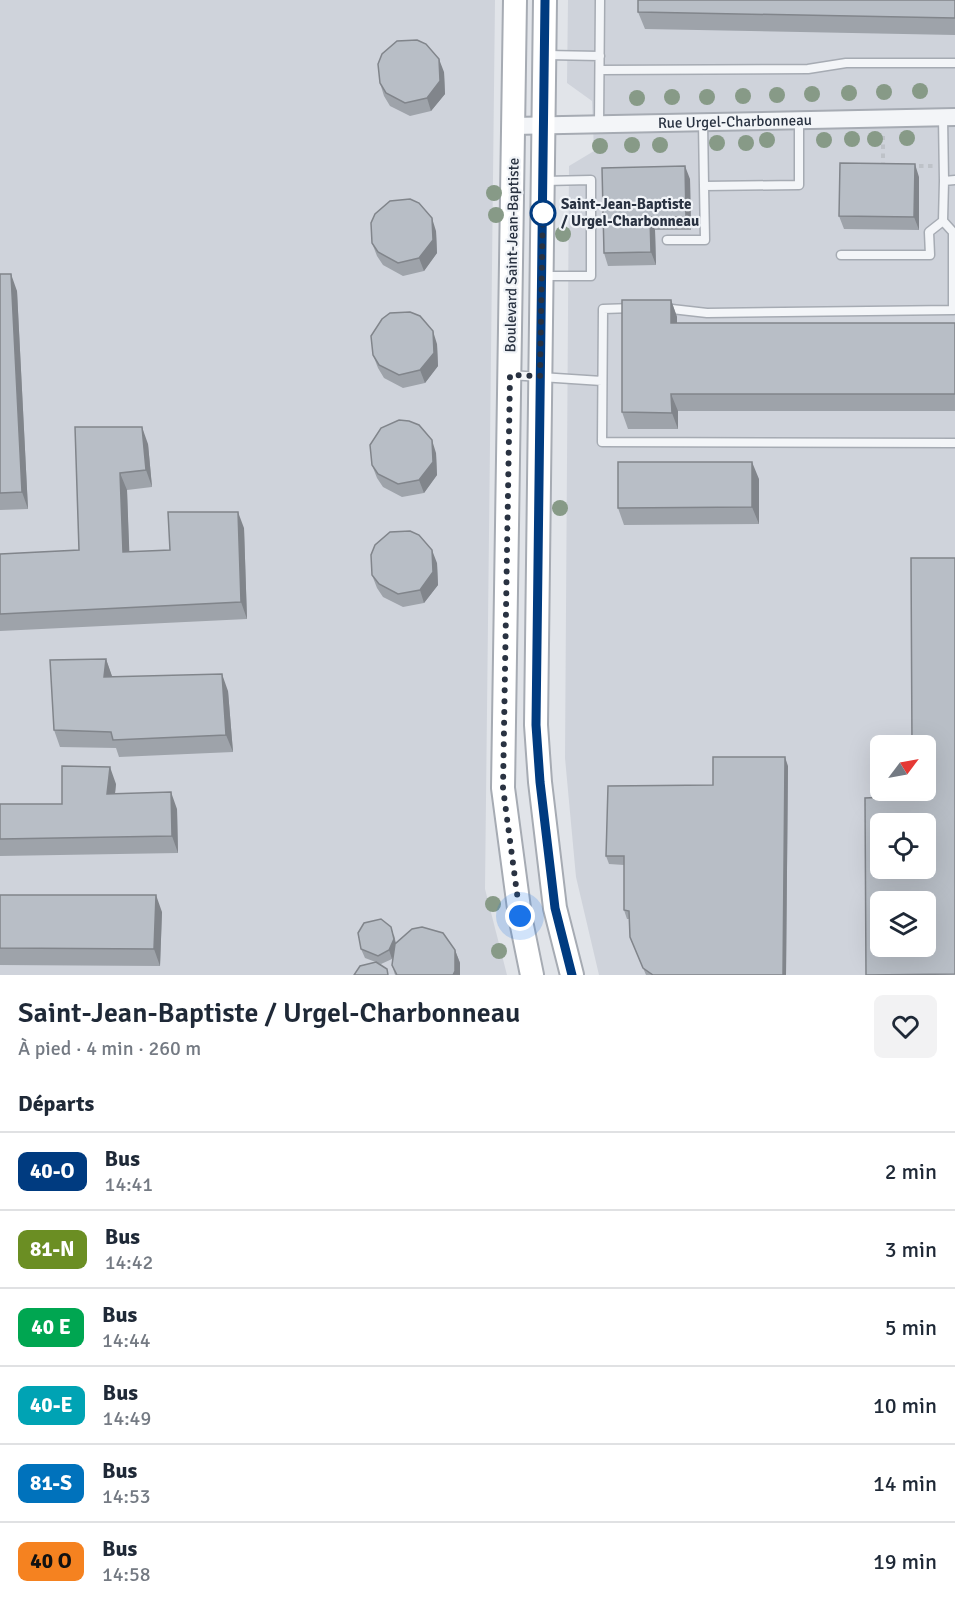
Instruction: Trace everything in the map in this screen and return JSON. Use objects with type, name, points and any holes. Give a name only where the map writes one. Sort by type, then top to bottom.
[{"type":"main road","name":"Boulevard Saint-Jean-Baptiste","points":[[515,0],[503,788],[520,916],[532,975]]},
{"type":"main road","name":"Boulevard Saint-Jean-Baptiste","points":[[545,0],[536,725],[540,782],[555,908],[572,975]]},
{"type":"street","name":"Rue Urgel-Charbonneau","points":[[513,126],[949,117]]},
{"type":"lane","points":[[599,125],[600,0]]},
{"type":"lane","points":[[544,55],[600,56]]},
{"type":"lane","points":[[600,70],[808,69],[846,63],[955,63]]},
{"type":"lane","points":[[658,308],[680,308],[707,313],[953,310],[953,232],[943,221],[949,117]]},
{"type":"lane","points":[[704,186],[799,185],[800,120]]},
{"type":"lane","points":[[667,240],[705,240],[703,122]]},
{"type":"lane","points":[[542,276],[591,276],[591,180],[543,181]]},
{"type":"lane","points":[[944,181],[955,180]]},
{"type":"lane","points":[[841,255],[930,255],[929,232],[943,221]]},
{"type":"lane","points":[[647,308],[603,309],[602,442],[955,442]]},
{"type":"lane","points":[[510,375],[602,381]]},
{"type":"path","points":[[882,176],[883,136]]},
{"type":"path","points":[[883,166],[892,166]]},
{"type":"path","points":[[901,166],[919,166]]},
{"type":"shaded area","points":[[0,0],[495,0],[485,889],[507,975],[0,975]]},
{"type":"shaded area","points":[[568,0],[955,0],[955,975],[599,975],[576,877],[565,758],[569,166],[594,151],[592,101],[567,83]]},
{"type":"building","points":[[638,0],[955,0],[955,18],[638,12]]},
{"type":"building","points":[[417,40],[426,44],[439,59],[440,81],[427,98],[405,103],[386,93],[380,83],[378,64],[382,54],[397,41]]},
{"type":"building","points":[[840,163],[915,164],[914,217],[839,216]]},
{"type":"building","points":[[685,166],[686,217],[650,217],[651,252],[604,253],[602,168]]},
{"type":"building","points":[[410,199],[419,203],[432,218],[433,240],[419,258],[398,263],[378,252],[372,243],[371,223],[375,214],[390,201]]},
{"type":"building","points":[[0,274],[11,274],[22,492],[0,493]]},
{"type":"building","points":[[622,300],[671,300],[671,323],[955,323],[955,394],[671,394],[672,413],[622,412]]},
{"type":"building","points":[[410,312],[420,316],[433,331],[434,353],[420,370],[399,375],[379,365],[373,355],[371,336],[382,319],[390,313]]},
{"type":"building","points":[[399,420],[419,425],[432,440],[433,462],[419,480],[398,484],[378,474],[372,465],[370,445],[381,428]]},
{"type":"building","points":[[75,427],[142,427],[146,470],[120,473],[123,552],[170,550],[168,512],[238,512],[241,602],[0,614],[0,554],[79,550]]},
{"type":"building","points":[[618,462],[752,462],[752,507],[618,508]]},
{"type":"building","points":[[410,531],[419,535],[432,550],[433,572],[420,590],[398,594],[379,584],[372,575],[371,555],[375,545],[390,532]]},
{"type":"building","points":[[911,558],[955,558],[955,974],[866,975],[865,798],[870,798],[870,801],[936,801],[936,735],[912,735]]},
{"type":"building","points":[[106,659],[104,677],[222,674],[226,735],[113,740],[111,732],[54,730],[50,660]]},
{"type":"building","points":[[713,757],[785,757],[783,975],[653,975],[643,968],[630,937],[629,911],[624,910],[624,856],[606,856],[608,786],[713,785]]},
{"type":"building","points":[[62,766],[110,767],[107,794],[171,792],[172,836],[0,839],[0,804],[62,804]]},
{"type":"building","points":[[0,895],[156,895],[154,949],[0,948]]},
{"type":"building","points":[[381,919],[391,927],[394,939],[389,950],[378,956],[361,949],[358,933],[364,923]]},
{"type":"building","points":[[422,927],[443,933],[455,950],[453,975],[397,975],[392,965],[395,944],[412,929]]},
{"type":"building","points":[[376,962],[387,969],[388,975],[354,975],[360,966]]},
{"type":"bus line","name":"40-O","points":[[545,0],[536,725],[540,782],[555,908],[572,975]]},
{"type":"place","name":"Saint-Jean-Baptiste / Urgel-Charbonneau","points":[[543,213]]},
{"type":"route","points":[[520,916],[503,788],[510,375],[540,376],[543,204],[543,213]]}]
